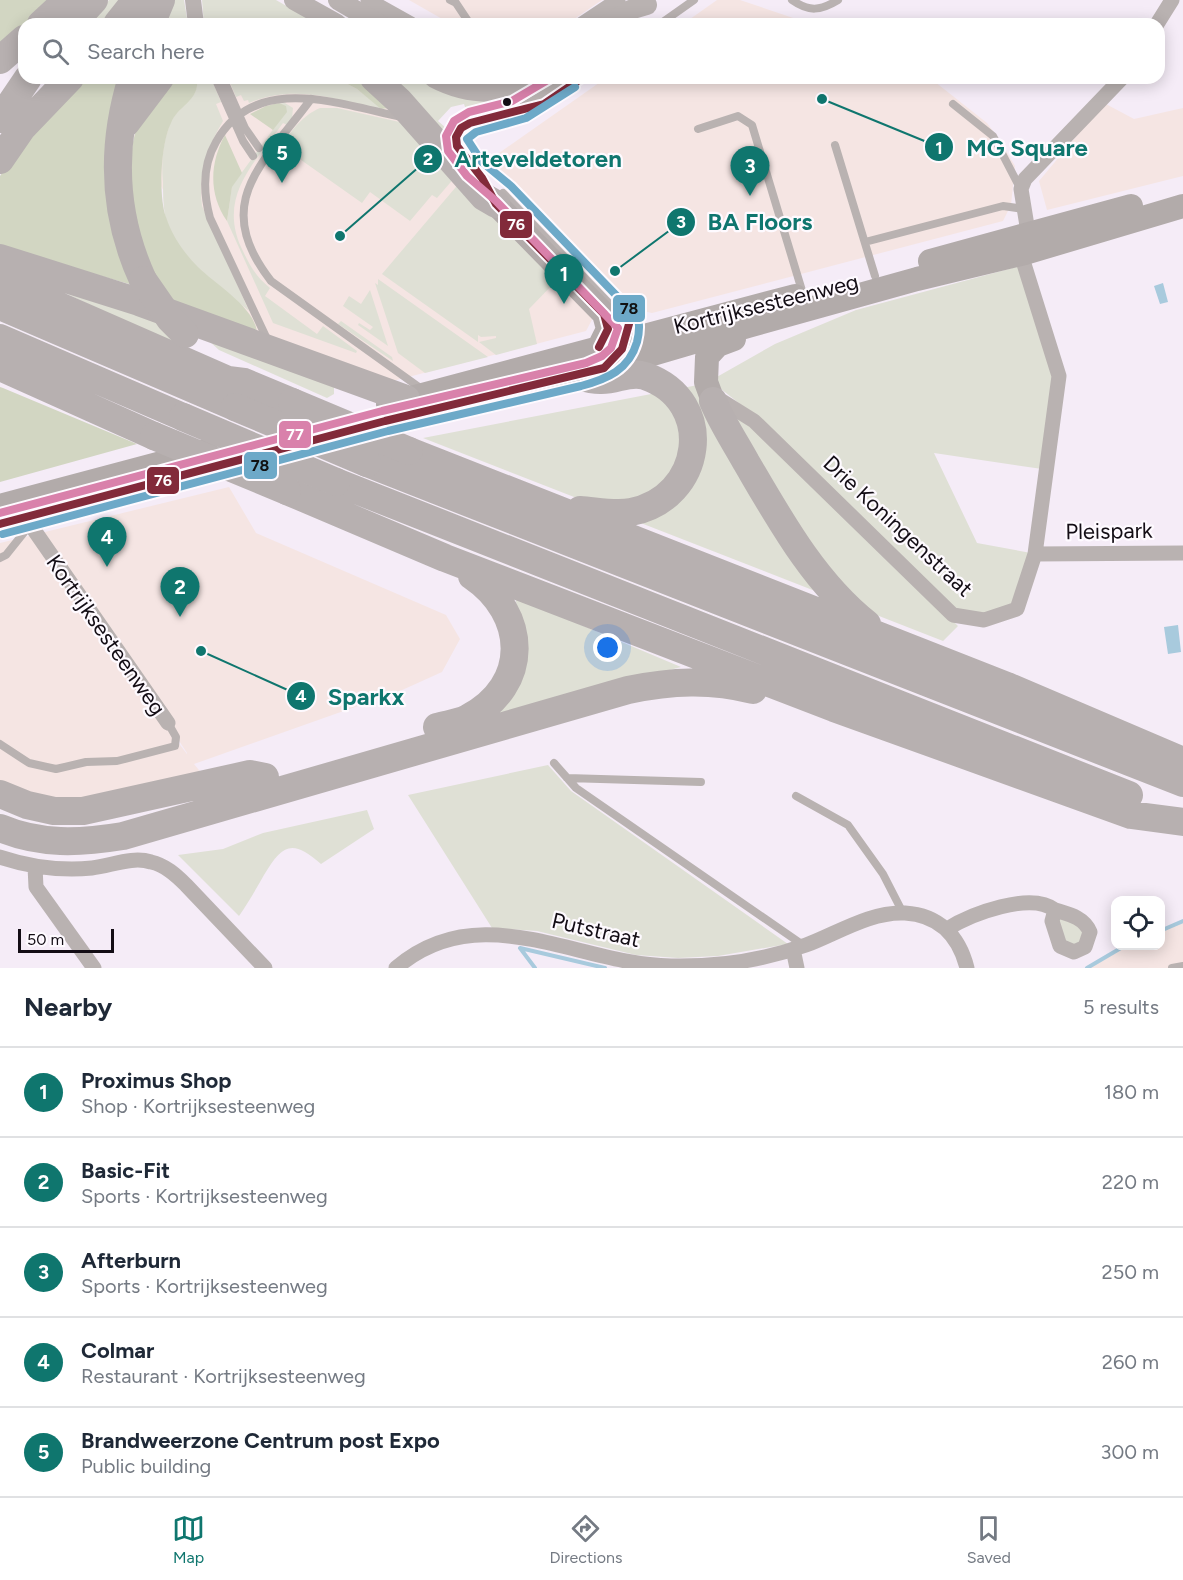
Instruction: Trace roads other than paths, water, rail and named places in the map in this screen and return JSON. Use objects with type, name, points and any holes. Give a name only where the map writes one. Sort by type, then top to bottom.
[{"type":"highway","points":[[57,16],[94,0]]},
{"type":"highway","points":[[122,18],[136,0]]},
{"type":"highway","points":[[154,18],[161,0]]},
{"type":"highway","points":[[0,60],[18,44]]},
{"type":"highway","points":[[0,90],[18,64]]},
{"type":"highway","points":[[0,119],[24,84]]},
{"type":"highway","points":[[0,160],[22,128],[64,84]]},
{"type":"highway","points":[[131,84],[117,158],[118,198],[128,241],[143,280],[170,319],[206,353],[234,370],[239,395]]},
{"type":"highway","points":[[121,128],[135,115],[156,84]]},
{"type":"highway","points":[[380,84],[484,197],[496,204]]},
{"type":"highway","points":[[0,258],[139,302],[276,353],[416,396]]},
{"type":"highway","points":[[0,280],[228,380],[239,395],[292,402],[549,507],[883,636],[1183,761]]},
{"type":"highway","points":[[0,306],[239,395],[367,463],[1183,783]]},
{"type":"highway","points":[[0,338],[336,482],[1183,816]]},
{"type":"highway","points":[[0,367],[78,404],[445,558],[834,708],[1131,815],[1183,822]]},
{"type":"highway","points":[[549,507],[615,513],[632,512],[651,505],[666,496],[681,480],[694,449],[692,424],[682,401],[669,388],[633,374],[602,381],[578,376]]},
{"type":"highway","points":[[0,376],[78,404]]},
{"type":"highway","points":[[712,397],[724,424],[764,492],[818,575],[849,610],[883,636]]},
{"type":"highway","points":[[0,809],[21,819],[45,824],[90,824],[119,819],[467,718],[496,695],[511,670],[514,656],[512,623],[497,596],[482,582],[445,558]]},
{"type":"highway","points":[[0,828],[44,840],[92,841],[123,836],[628,690],[668,682],[707,682],[745,688],[805,704],[834,708]]},
{"type":"highway","points":[[0,794],[27,805],[54,811],[83,811],[250,774],[265,777]]},
{"type":"highway","points":[[0,844],[36,855],[61,857],[115,852],[194,830],[323,787],[330,775]]},
{"type":"main road","name":"Kortrijksesteenweg","points":[[0,506],[416,396],[748,326],[917,279],[1183,193]]},
{"type":"main road","points":[[496,204],[604,314],[608,329],[602,358]]},
{"type":"main road","name":"Kortrijksesteenweg","points":[[0,524],[28,521],[386,421],[578,376],[635,332],[1183,206]]},
{"type":"main road","points":[[712,397],[705,370],[707,357],[718,345],[744,334],[748,326]]},
{"type":"street","points":[[294,0],[326,18]]},
{"type":"street","points":[[338,0],[369,18]]},
{"type":"street","points":[[368,0],[400,18]]},
{"type":"street","points":[[591,18],[618,0]]},
{"type":"street","points":[[628,0],[651,3]]},
{"type":"street","points":[[1161,18],[1172,0]]},
{"type":"street","points":[[617,18],[630,10],[651,3]]},
{"type":"street","points":[[637,18],[651,3]]},
{"type":"street","points":[[449,84],[480,92],[500,92],[530,84]]},
{"type":"street","points":[[1021,189],[1025,179],[1116,84]]},
{"type":"street","name":"Drie Koningenstraat","points":[[712,397],[754,421],[953,615],[984,620],[1017,609],[1035,554],[1059,376],[1024,264],[1026,243],[1021,189]]},
{"type":"street","name":"Kortrijksesteenweg","points":[[28,521],[168,723]]},
{"type":"street","name":"Pleispark","points":[[1035,554],[1183,553]]},
{"type":"street","points":[[0,857],[35,867],[93,868],[138,860],[164,867],[186,885],[265,968]]},
{"type":"street","points":[[35,867],[36,887],[94,968]]},
{"type":"street","points":[[967,968],[961,946],[947,929],[964,919],[1030,901],[1046,904],[1054,910]]},
{"type":"street","name":"Putstraat","points":[[396,968],[440,944],[492,934],[536,939],[631,965],[697,966],[746,960],[798,947],[879,916],[903,913],[927,918],[947,929]]},
{"type":"street","points":[[797,968],[798,947]]},
{"type":"lane","points":[[189,0],[191,18]]},
{"type":"lane","points":[[197,0],[199,18]]},
{"type":"lane","points":[[450,0],[456,3],[466,18]]},
{"type":"lane","points":[[668,18],[694,0]]},
{"type":"lane","points":[[792,0],[803,8],[811,10],[827,7],[838,0]]},
{"type":"lane","points":[[218,84],[236,116],[259,148]]},
{"type":"lane","points":[[225,84],[243,141],[253,156]]},
{"type":"lane","points":[[522,108],[560,84]]},
{"type":"lane","points":[[496,204],[482,178],[457,146],[456,137],[461,128],[470,123],[543,104],[573,84]]},
{"type":"lane","points":[[311,99],[246,191],[242,210],[246,243],[255,260],[271,281],[416,396]]},
{"type":"lane","points":[[276,353],[261,330],[210,218],[206,202],[206,167],[212,149],[236,116],[268,100],[311,99],[415,120]]},
{"type":"lane","points":[[953,104],[993,136],[1021,189]]},
{"type":"lane","points":[[698,129],[738,116],[752,125],[803,294]]},
{"type":"lane","points":[[835,145],[875,276]]},
{"type":"lane","points":[[482,178],[503,193],[635,332]]},
{"type":"lane","points":[[865,242],[1003,206],[1024,209]]},
{"type":"lane","points":[[0,558],[6,555],[28,521]]},
{"type":"lane","points":[[0,744],[29,763],[56,769],[86,762],[117,761],[175,746],[176,736],[168,723]]},
{"type":"lane","points":[[554,763],[576,788],[798,947]]},
{"type":"lane","points":[[567,778],[701,782]]},
{"type":"lane","points":[[796,796],[848,825],[883,874],[903,913]]},
{"type":"lane","points":[[1172,968],[1183,966]]},
{"type":"water","points":[[1163,283],[1168,302],[1160,304],[1154,286]]},
{"type":"water","points":[[1178,625],[1181,652],[1168,654],[1164,627]]},
{"type":"waterway","points":[[1165,929],[1183,921]]},
{"type":"waterway","points":[[535,968],[520,948],[605,968]]},
{"type":"waterway","points":[[1087,968],[1118,950]]},
{"type":"place","name":"MG Square","points":[[822,99]]},
{"type":"place","name":"Brandweerzone Centrum post Expo","points":[[282,183]]},
{"type":"place","name":"Afterburn","points":[[750,196]]},
{"type":"place","name":"Arteveldetoren","points":[[340,236]]},
{"type":"place","name":"BA Floors","points":[[615,271]]},
{"type":"place","name":"Proximus Shop","points":[[564,304]]},
{"type":"place","name":"Colmar","points":[[107,567]]},
{"type":"place","name":"Basic-Fit","points":[[180,617]]},
{"type":"place","name":"Sparkx","points":[[201,651]]}]
